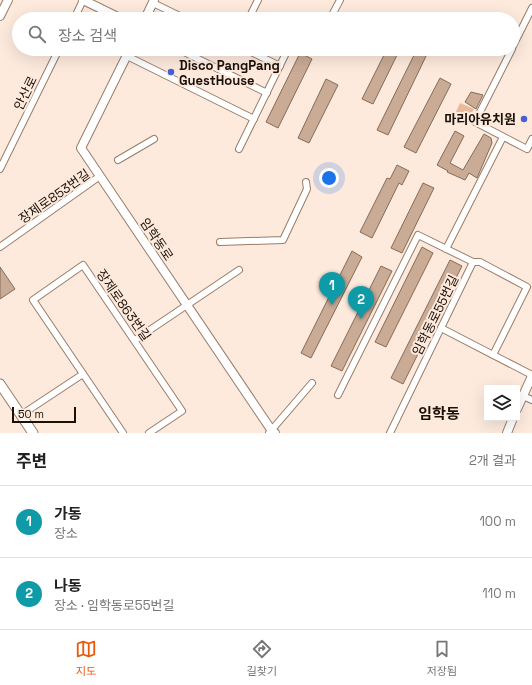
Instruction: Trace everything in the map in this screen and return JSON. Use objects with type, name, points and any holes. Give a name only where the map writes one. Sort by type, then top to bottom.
[{"type":"main road","points":[[0,384],[33,433]]},
{"type":"main road","points":[[0,395],[13,403]]},
{"type":"street","points":[[0,16],[8,0]]},
{"type":"street","points":[[77,12],[83,0],[108,12]]},
{"type":"street","points":[[252,12],[258,0]]},
{"type":"street","points":[[334,12],[340,0]]},
{"type":"street","points":[[148,12],[154,1],[174,12]]},
{"type":"street","points":[[520,32],[532,8]]},
{"type":"street","name":"안산로","points":[[0,169],[56,56]]},
{"type":"street","name":"임학동로","points":[[127,56],[81,148],[272,433]]},
{"type":"street","points":[[136,56],[254,119]]},
{"type":"street","points":[[192,56],[267,93]]},
{"type":"street","points":[[259,56],[280,66]]},
{"type":"street","points":[[240,149],[285,56]]},
{"type":"street","points":[[508,56],[475,122],[527,149],[532,139]]},
{"type":"street","points":[[446,249],[503,137]]},
{"type":"street","points":[[118,160],[154,139]]},
{"type":"street","name":"장제로853번길","points":[[0,247],[100,176]]},
{"type":"street","points":[[220,242],[282,240],[307,188],[306,182]]},
{"type":"street","points":[[338,395],[418,235],[473,262],[480,262],[527,287],[494,355]]},
{"type":"street","name":"임학동로55번길","points":[[390,433],[473,262]]},
{"type":"street","name":"장제로863번길","points":[[123,433],[32,300],[83,266],[135,340],[182,411],[149,433]]},
{"type":"street","points":[[135,340],[239,270]]},
{"type":"street","points":[[441,328],[532,375],[520,403]]},
{"type":"street","points":[[21,415],[83,374]]},
{"type":"street","points":[[272,433],[312,383]]},
{"type":"street","points":[[523,396],[532,400]]},
{"type":"street","points":[[507,433],[512,421]]},
{"type":"shaded area","points":[[460,103],[474,109],[468,121],[455,114]]},
{"type":"building","points":[[299,56],[306,56],[312,59],[278,128],[266,122]]},
{"type":"building","points":[[384,56],[397,56],[373,104],[362,99]]},
{"type":"building","points":[[414,56],[426,56],[388,135],[377,130]]},
{"type":"building","points":[[440,78],[451,84],[416,153],[404,147]]},
{"type":"building","points":[[326,79],[338,85],[309,143],[298,138]]},
{"type":"building","points":[[471,92],[483,95],[476,109],[465,102]]},
{"type":"building","points":[[455,131],[464,136],[450,163],[463,170],[484,134],[491,138],[492,143],[477,178],[469,173],[465,180],[447,172],[448,171],[437,165]]},
{"type":"building","points":[[397,165],[409,171],[402,185],[399,183],[372,238],[360,232],[387,178],[390,179]]},
{"type":"building","points":[[423,183],[434,188],[402,253],[391,248]]},
{"type":"building","points":[[422,247],[433,253],[386,347],[375,342]]},
{"type":"building","points":[[352,251],[362,257],[311,358],[301,353]]},
{"type":"building","points":[[450,260],[462,266],[403,384],[391,378]]},
{"type":"building","points":[[381,266],[392,271],[342,371],[331,366]]},
{"type":"building","points":[[0,267],[15,289],[0,299]]},
{"type":"place","name":"Disco PangPang GuestHouse","points":[[171,72]]},
{"type":"place","name":"마리아유치원","points":[[524,119]]},
{"type":"place","name":"가동","points":[[332,305]]},
{"type":"place","name":"나동","points":[[361,319]]},
{"type":"district","name":"임학동","points":[[439,414]]}]
